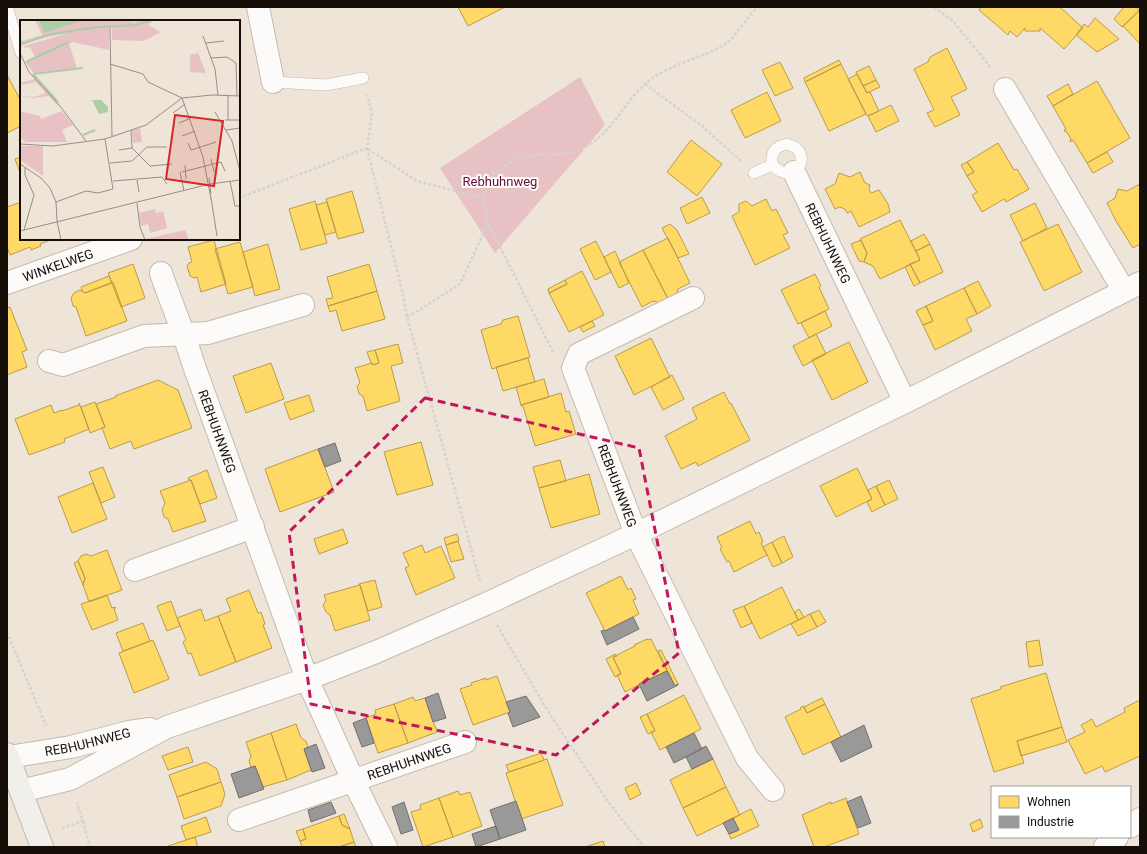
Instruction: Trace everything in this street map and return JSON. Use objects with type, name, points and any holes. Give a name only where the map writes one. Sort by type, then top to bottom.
[{"type":"main road","points":[[7,756],[14,792],[42,847]]},
{"type":"street","points":[[258,7],[273,82]]},
{"type":"street","name":"REBHUHNWEG","points":[[14,792],[70,779],[168,727],[307,679],[376,652],[486,604],[636,534],[905,402],[1132,287],[1005,89]]},
{"type":"street","name":"REBHUHNWEG","points":[[794,172],[905,402]]},
{"type":"street","name":"WINKELWEG","points":[[7,283],[128,240]]},
{"type":"street","name":"REBHUHNWEG","points":[[161,273],[175,314],[185,334],[193,362],[307,679],[353,780],[386,847]]},
{"type":"street","points":[[574,368],[579,354],[693,298]]},
{"type":"street","points":[[49,361],[63,365],[144,336],[208,333],[303,305]]},
{"type":"street","name":"REBHUHNWEG","points":[[574,368],[636,534],[747,758],[773,790]]},
{"type":"street","points":[[135,570],[253,527]]},
{"type":"street","name":"REBHUHNWEG","points":[[7,756],[71,747],[129,732],[168,727]]},
{"type":"street","name":"REBHUHNWEG","points":[[239,820],[465,742]]},
{"type":"street","points":[[1131,826],[1140,819]]},
{"type":"street","points":[[1105,847],[1117,838]]},
{"type":"lane","points":[[7,7],[20,49]]},
{"type":"lane","points":[[273,82],[326,85],[363,78]]},
{"type":"lane","points":[[787,144],[794,146],[800,151],[802,159],[800,166],[794,172],[787,174],[779,171],[772,165],[774,151],[780,146],[787,144]]},
{"type":"lane","points":[[754,173],[772,165]]},
{"type":"path","points":[[574,368],[558,362],[488,223],[484,199],[491,175],[524,156],[569,154],[587,146],[603,134],[624,107],[646,84],[671,66],[725,45],[752,12],[758,7]]},
{"type":"path","points":[[934,7],[953,21],[995,72],[1005,89]]},
{"type":"path","points":[[363,78],[372,113],[367,148],[407,316],[486,604],[499,630],[549,713],[609,803],[644,847]]},
{"type":"path","points":[[646,84],[702,126],[754,173]]},
{"type":"path","points":[[367,148],[417,181],[484,199]]},
{"type":"path","points":[[240,198],[367,148]]},
{"type":"path","points":[[407,316],[416,312],[460,284],[488,223]]},
{"type":"path","points":[[7,632],[48,730]]},
{"type":"path","points":[[76,800],[90,847]]},
{"type":"path","points":[[63,827],[83,821]]},
{"type":"highlighted area","points":[[425,398],[639,448],[679,653],[556,755],[311,704],[289,532]]},
{"type":"green space","name":"Rebhuhnweg","points":[[580,77],[605,125],[495,253],[440,168]]},
{"type":"building: Wohnen","points":[[458,7],[505,7],[468,26]]},
{"type":"building: Wohnen","points":[[981,7],[1060,7],[1083,28],[1064,49],[1040,28],[1040,31],[1025,31],[1025,28],[1017,37],[1010,31],[1008,35],[979,10]]},
{"type":"building: Wohnen","points":[[1124,7],[1136,7],[1139,11],[1122,27],[1114,19]]},
{"type":"building: Wohnen","points":[[1140,10],[1140,44],[1123,26]]},
{"type":"building: Wohnen","points":[[1095,18],[1119,39],[1097,52],[1076,35],[1084,24],[1088,27]]},
{"type":"building: Wohnen","points":[[947,48],[967,89],[951,97],[960,115],[935,127],[927,113],[934,110],[914,69],[928,62],[930,57]]},
{"type":"building: Wohnen","points":[[839,60],[841,64],[805,82],[804,78]]},
{"type":"building: Wohnen","points":[[780,62],[793,88],[775,96],[762,70]]},
{"type":"building: Wohnen","points":[[841,64],[866,114],[829,131],[805,82]]},
{"type":"building: Wohnen","points":[[869,66],[876,80],[863,86],[856,72]]},
{"type":"building: Wohnen","points":[[857,74],[867,93],[870,92],[879,111],[868,116],[848,79]]},
{"type":"building: Wohnen","points":[[7,75],[20,99],[20,126],[7,133]]},
{"type":"building: Wohnen","points":[[876,80],[880,87],[867,93],[863,86]]},
{"type":"building: Wohnen","points":[[1097,81],[1130,138],[1087,163],[1073,140],[1070,142],[1071,139],[1066,131],[1065,132],[1064,130],[1066,129],[1053,106]]},
{"type":"building: Wohnen","points":[[1068,84],[1073,94],[1053,106],[1047,96]]},
{"type":"building: Wohnen","points":[[767,92],[781,121],[745,138],[731,110]]},
{"type":"building: Wohnen","points":[[891,105],[899,121],[876,132],[868,116]]},
{"type":"building: Wohnen","points":[[691,140],[722,164],[697,196],[667,172]]},
{"type":"building: Wohnen","points":[[998,143],[1014,170],[1017,169],[1029,189],[1006,202],[1004,199],[982,212],[972,195],[977,192],[967,176],[974,172],[967,162]]},
{"type":"building: Wohnen","points":[[1107,152],[1113,162],[1093,173],[1087,163]]},
{"type":"building: Wohnen","points":[[20,157],[20,172],[15,159]]},
{"type":"building: Wohnen","points":[[967,162],[974,172],[967,176],[961,165]]},
{"type":"building: Wohnen","points":[[860,172],[865,183],[870,185],[869,189],[871,193],[879,190],[888,204],[890,212],[859,227],[851,211],[847,213],[845,209],[839,207],[835,209],[825,189],[835,184],[839,173],[850,177]]},
{"type":"building: Wohnen","points":[[1140,184],[1140,244],[1133,248],[1116,221],[1107,203],[1115,198],[1118,189],[1127,191]]},
{"type":"building: Wohnen","points":[[352,191],[364,232],[338,239],[326,199]]},
{"type":"building: Wohnen","points":[[702,197],[710,213],[687,224],[680,208]]},
{"type":"building: Wohnen","points":[[766,199],[772,211],[776,209],[788,233],[783,235],[790,248],[755,265],[732,216],[739,212],[739,204],[746,201],[752,206]]},
{"type":"building: Wohnen","points":[[315,201],[327,243],[301,250],[289,209]]},
{"type":"building: Wohnen","points":[[20,202],[20,240],[50,240],[40,244],[41,246],[31,250],[30,247],[10,255],[7,247],[7,207]]},
{"type":"building: Wohnen","points":[[327,202],[336,232],[325,235],[316,205]]},
{"type":"building: Wohnen","points":[[1035,203],[1047,228],[1023,241],[1010,215]]},
{"type":"building: Wohnen","points":[[900,220],[920,260],[880,279],[873,266],[864,262],[867,253],[860,239]]},
{"type":"building: Wohnen","points":[[670,224],[677,230],[689,254],[678,258],[662,228]]},
{"type":"building: Wohnen","points":[[1058,224],[1082,272],[1044,291],[1020,242]]},
{"type":"building: Wohnen","points":[[924,234],[930,244],[916,251],[911,241]]},
{"type":"building: Wohnen","points":[[668,238],[690,283],[678,289],[676,296],[668,299],[643,250]]},
{"type":"building: Wohnen","points":[[214,240],[226,284],[201,292],[197,277],[194,278],[190,276],[187,266],[192,262],[188,247]]},
{"type":"building: Wohnen","points":[[861,240],[867,253],[864,262],[859,261],[851,244]]},
{"type":"building: Wohnen","points":[[596,241],[611,272],[595,280],[580,249]]},
{"type":"building: Wohnen","points":[[240,242],[253,287],[228,294],[215,249]]},
{"type":"building: Wohnen","points":[[268,244],[280,289],[255,296],[243,252]]},
{"type":"building: Wohnen","points":[[930,244],[943,272],[920,283],[910,264],[920,260],[916,251]]},
{"type":"building: Wohnen","points":[[643,250],[668,299],[660,303],[653,301],[642,307],[619,262]]},
{"type":"building: Wohnen","points":[[615,251],[629,283],[619,288],[604,257]]},
{"type":"building: Wohnen","points":[[133,264],[145,298],[121,307],[108,273]]},
{"type":"building: Wohnen","points":[[369,264],[377,291],[328,306],[326,299],[333,298],[327,277]]},
{"type":"building: Wohnen","points":[[910,264],[920,283],[914,286],[905,267]]},
{"type":"building: Wohnen","points":[[582,271],[604,315],[569,332],[549,293],[567,284],[565,280]]},
{"type":"building: Wohnen","points":[[815,274],[829,309],[798,324],[781,290]]},
{"type":"building: Wohnen","points":[[109,276],[112,283],[85,293],[82,291],[81,287]]},
{"type":"building: Wohnen","points":[[565,280],[567,284],[549,293],[548,289]]},
{"type":"building: Wohnen","points":[[978,281],[991,306],[977,314],[964,288]]},
{"type":"building: Wohnen","points":[[113,282],[127,321],[86,336],[76,307],[73,306],[71,298],[74,293],[80,290],[85,293]]},
{"type":"building: Wohnen","points":[[964,288],[977,314],[966,319],[972,331],[935,350],[923,325],[933,321],[926,306]]},
{"type":"building: Wohnen","points":[[377,291],[385,319],[342,331],[336,310],[330,312],[328,306]]},
{"type":"building: Wohnen","points":[[926,306],[933,321],[923,325],[916,311]]},
{"type":"building: Wohnen","points":[[10,307],[27,350],[22,352],[27,367],[7,375],[7,308]]},
{"type":"building: Wohnen","points":[[825,311],[832,326],[809,338],[801,323]]},
{"type":"building: Wohnen","points":[[518,316],[530,357],[492,369],[481,330],[501,324],[503,320]]},
{"type":"building: Wohnen","points":[[592,321],[595,326],[583,332],[580,327]]},
{"type":"building: Wohnen","points":[[816,334],[826,354],[803,366],[793,346]]},
{"type":"building: Wohnen","points":[[651,338],[670,377],[634,395],[615,356]]},
{"type":"building: Wohnen","points":[[849,342],[868,382],[832,400],[812,360]]},
{"type":"building: Wohnen","points":[[398,344],[403,363],[391,366],[400,401],[367,411],[363,396],[359,394],[357,386],[360,383],[355,368],[372,363],[373,365],[379,363],[375,350]]},
{"type":"building: Wohnen","points":[[375,350],[379,363],[373,365],[367,352]]},
{"type":"building: Wohnen","points":[[528,358],[535,382],[503,391],[496,367]]},
{"type":"building: Wohnen","points":[[271,363],[284,399],[246,413],[233,376]]},
{"type":"building: Wohnen","points":[[672,375],[684,399],[663,410],[651,387]]},
{"type":"building: Wohnen","points":[[544,379],[549,397],[521,405],[516,387]]},
{"type":"building: Wohnen","points":[[158,380],[178,390],[192,428],[134,449],[131,441],[110,449],[102,428],[105,427],[96,404]]},
{"type":"building: Wohnen","points":[[724,392],[750,440],[698,466],[696,462],[681,469],[665,436],[697,419],[692,408]]},
{"type":"building: Wohnen","points":[[561,393],[566,412],[569,411],[576,434],[535,446],[523,406],[521,405]]},
{"type":"building: Wohnen","points":[[309,395],[314,411],[290,420],[284,403]]},
{"type":"building: Wohnen","points":[[95,402],[105,427],[90,433],[81,407]]},
{"type":"building: Wohnen","points":[[79,403],[89,429],[64,439],[65,442],[29,455],[15,419],[51,405],[54,413],[79,405]]},
{"type":"building: Wohnen","points":[[421,442],[433,485],[397,495],[384,452]]},
{"type":"building: Wohnen","points":[[318,449],[334,492],[280,512],[265,469]]},
{"type":"building: Wohnen","points":[[560,460],[566,481],[539,488],[533,467]]},
{"type":"building: Wohnen","points":[[103,467],[115,497],[101,503],[89,472]]},
{"type":"building: Wohnen","points":[[857,468],[872,499],[836,517],[820,486]]},
{"type":"building: Wohnen","points":[[207,470],[217,498],[200,504],[191,480],[188,478]]},
{"type":"building: Wohnen","points":[[589,474],[600,514],[551,528],[539,488]]},
{"type":"building: Wohnen","points":[[191,480],[206,521],[173,532],[168,519],[164,517],[162,509],[165,503],[160,491]]},
{"type":"building: Wohnen","points":[[889,480],[898,499],[885,505],[876,486]]},
{"type":"building: Wohnen","points":[[93,483],[107,519],[72,533],[58,497]]},
{"type":"building: Wohnen","points":[[876,486],[885,505],[872,512],[867,502],[872,499],[868,490]]},
{"type":"building: Wohnen","points":[[750,521],[756,534],[759,532],[763,542],[761,543],[767,555],[734,572],[729,561],[727,562],[720,549],[722,548],[717,537]]},
{"type":"building: Wohnen","points":[[343,529],[348,543],[319,554],[314,539]]},
{"type":"building: Wohnen","points":[[457,534],[459,541],[446,545],[444,538]]},
{"type":"building: Wohnen","points":[[784,536],[793,557],[782,563],[772,542]]},
{"type":"building: Wohnen","points":[[458,541],[464,559],[451,562],[446,545]]},
{"type":"building: Wohnen","points":[[772,542],[782,563],[773,567],[763,547]]},
{"type":"building: Wohnen","points":[[422,545],[425,553],[441,546],[455,578],[416,595],[405,568],[409,566],[403,553]]},
{"type":"building: Wohnen","points":[[107,550],[122,590],[89,602],[83,585],[85,578],[78,561],[81,556],[86,554],[91,556]]},
{"type":"building: Wohnen","points":[[78,561],[85,578],[83,585],[74,563]]},
{"type":"building: Wohnen","points":[[621,576],[628,590],[631,588],[636,599],[633,600],[639,614],[605,631],[586,593]]},
{"type":"building: Wohnen","points":[[375,580],[382,607],[368,611],[359,584]]},
{"type":"building: Wohnen","points":[[360,585],[370,620],[335,631],[330,615],[326,612],[323,605],[326,600],[324,595]]},
{"type":"building: Wohnen","points":[[782,587],[798,620],[760,639],[744,606]]},
{"type":"building: Wohnen","points":[[249,590],[258,613],[261,612],[265,624],[263,625],[272,648],[236,662],[218,616],[231,611],[226,599]]},
{"type":"building: Wohnen","points":[[107,595],[112,608],[116,608],[114,609],[118,620],[92,630],[81,604]]},
{"type":"building: Wohnen","points":[[171,601],[180,626],[167,631],[157,606]]},
{"type":"building: Wohnen","points":[[744,606],[752,623],[741,628],[733,610]]},
{"type":"building: Wohnen","points":[[201,609],[205,621],[218,616],[236,662],[200,676],[191,653],[188,654],[183,642],[186,640],[177,618]]},
{"type":"building: Wohnen","points":[[799,609],[804,617],[798,620],[795,612]]},
{"type":"building: Wohnen","points":[[819,610],[826,622],[817,627],[810,614]]},
{"type":"building: Wohnen","points":[[810,614],[817,627],[798,636],[791,624]]},
{"type":"building: Wohnen","points":[[143,623],[150,641],[123,651],[116,633]]},
{"type":"building: Wohnen","points":[[647,639],[651,639],[667,671],[625,692],[617,675],[621,674],[613,657]]},
{"type":"building: Wohnen","points":[[153,640],[169,679],[134,693],[119,653]]},
{"type":"building: Wohnen","points":[[1039,640],[1043,665],[1029,667],[1026,642]]},
{"type":"building: Wohnen","points":[[661,650],[678,684],[675,686],[658,651]]},
{"type":"building: Wohnen","points":[[615,654],[617,656],[613,657],[621,674],[615,677],[606,659]]},
{"type":"building: Wohnen","points":[[1046,673],[1062,727],[1017,741],[1024,763],[994,772],[971,699],[1001,689],[1000,687]]},
{"type":"building: Wohnen","points":[[497,676],[510,712],[473,725],[460,689],[472,685],[471,683]]},
{"type":"building: Wohnen","points":[[684,695],[701,729],[660,750],[651,732],[655,731],[647,714]]},
{"type":"building: Wohnen","points":[[413,697],[415,701],[425,698],[437,732],[408,743],[394,704]]},
{"type":"building: Wohnen","points":[[822,698],[825,704],[807,713],[804,707]]},
{"type":"building: Wohnen","points":[[1140,700],[1140,756],[1105,772],[1102,766],[1085,774],[1068,740],[1085,732],[1081,725],[1092,719],[1096,727],[1125,712],[1124,708]]},
{"type":"building: Wohnen","points":[[394,704],[408,743],[378,753],[366,718],[376,714],[375,710]]},
{"type":"building: Wohnen","points":[[825,704],[841,737],[803,755],[785,717],[801,709],[800,708],[803,706],[807,713]]},
{"type":"building: Wohnen","points":[[647,714],[655,731],[648,734],[640,717]]},
{"type":"building: Wohnen","points":[[296,724],[301,738],[306,741],[308,747],[304,749],[311,770],[287,780],[271,733]]},
{"type":"building: Wohnen","points":[[1062,727],[1067,742],[1021,756],[1017,741]]},
{"type":"building: Wohnen","points":[[271,733],[287,780],[263,787],[255,766],[251,767],[249,761],[251,756],[246,742]]},
{"type":"building: Wohnen","points":[[188,747],[193,762],[168,770],[162,756]]},
{"type":"building: Wohnen","points":[[541,753],[544,760],[509,772],[506,765]]},
{"type":"building: Wohnen","points":[[547,759],[563,805],[521,819],[506,773]]},
{"type":"building: Wohnen","points":[[713,759],[726,787],[683,808],[670,780]]},
{"type":"building: Wohnen","points":[[206,762],[217,769],[221,782],[177,797],[169,775]]},
{"type":"building: Wohnen","points":[[221,782],[225,794],[221,806],[184,819],[177,797]]},
{"type":"building: Wohnen","points":[[636,783],[641,794],[630,800],[625,788]]},
{"type":"building: Wohnen","points":[[726,787],[740,815],[697,836],[683,808]]},
{"type":"building: Wohnen","points":[[458,791],[460,795],[470,792],[482,826],[453,837],[439,798]]},
{"type":"building: Wohnen","points":[[439,798],[453,837],[423,847],[411,812],[421,809],[420,805]]},
{"type":"building: Wohnen","points":[[846,798],[859,834],[824,847],[814,847],[802,815],[831,802],[831,804]]},
{"type":"building: Wohnen","points":[[751,809],[759,826],[731,839],[729,834],[739,830],[733,818]]},
{"type":"building: Wohnen","points":[[344,814],[350,829],[342,825],[339,816]]},
{"type":"building: Wohnen","points":[[339,816],[342,825],[350,829],[354,842],[339,847],[302,847],[300,841],[306,839],[303,829]]},
{"type":"building: Wohnen","points":[[206,817],[211,832],[186,840],[181,826]]},
{"type":"building: Wohnen","points":[[980,819],[983,827],[973,832],[970,824]]},
{"type":"building: Wohnen","points":[[303,829],[306,839],[300,841],[296,831]]},
{"type":"building: Wohnen","points":[[195,837],[198,847],[168,847],[168,846]]},
{"type":"building: Wohnen","points":[[603,841],[605,847],[585,847]]},
{"type":"building: Wohnen","points":[[354,842],[356,847],[339,847]]},
{"type":"building: Industrie","points":[[335,443],[341,461],[325,467],[318,449]]},
{"type":"building: Industrie","points":[[633,617],[639,629],[607,645],[601,631],[605,631]]},
{"type":"building: Industrie","points":[[667,671],[675,686],[678,685],[647,701],[639,684]]},
{"type":"building: Industrie","points":[[438,693],[446,718],[433,722],[425,698]]},
{"type":"building: Industrie","points":[[526,696],[540,717],[513,727],[506,702]]},
{"type":"building: Industrie","points":[[366,718],[374,743],[362,747],[353,723]]},
{"type":"building: Industrie","points":[[864,725],[872,747],[841,762],[831,742]]},
{"type":"building: Industrie","points":[[694,733],[702,749],[674,763],[666,747]]},
{"type":"building: Industrie","points":[[316,744],[325,768],[312,772],[304,749]]},
{"type":"building: Industrie","points":[[706,746],[713,759],[692,769],[686,757]]},
{"type":"building: Industrie","points":[[255,766],[264,789],[239,798],[231,774]]},
{"type":"building: Industrie","points":[[861,796],[871,823],[858,828],[847,802]]},
{"type":"building: Industrie","points":[[516,801],[526,830],[500,839],[490,810]]},
{"type":"building: Industrie","points":[[331,802],[336,813],[311,822],[308,810]]},
{"type":"building: Industrie","points":[[404,802],[413,830],[401,834],[392,807]]},
{"type":"building: Industrie","points":[[733,818],[739,830],[729,834],[723,823]]},
{"type":"building: Industrie","points":[[496,826],[500,839],[476,847],[472,834]]}]
